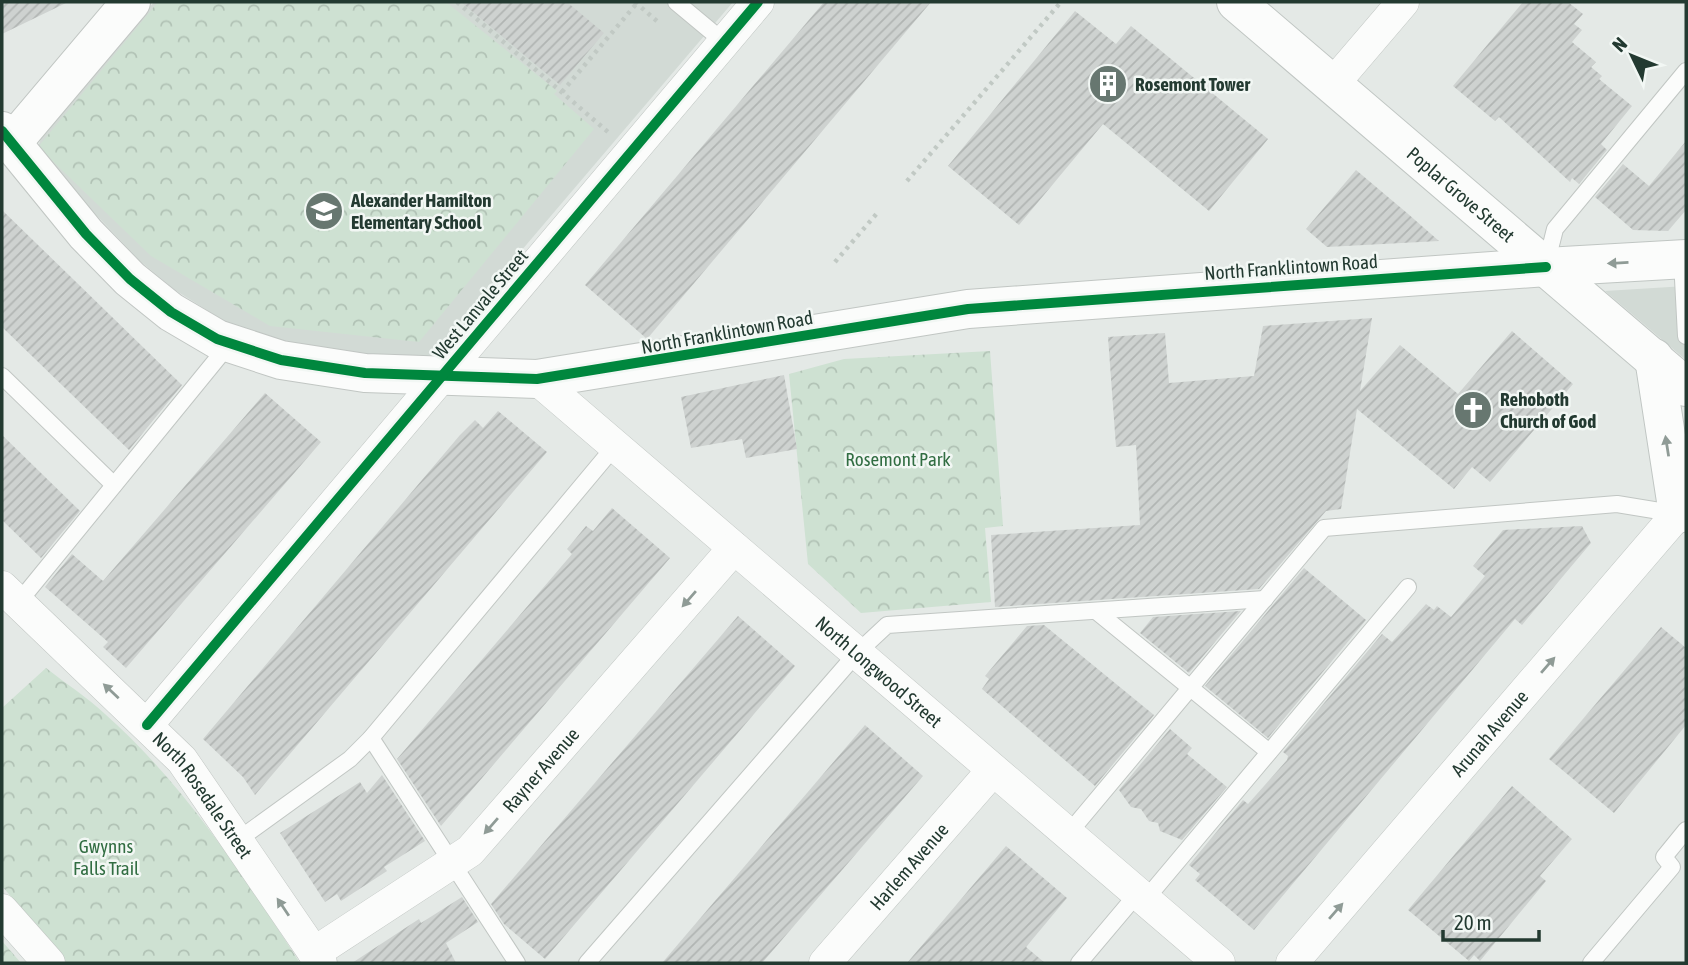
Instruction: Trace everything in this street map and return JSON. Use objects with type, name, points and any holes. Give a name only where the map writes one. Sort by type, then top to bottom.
[{"type":"street","points":[[6,138],[131,2]]},
{"type":"street","name":"West Lanvale Street","points":[[146,724],[758,2]]},
{"type":"street","name":"Poplar Grove Street","points":[[1236,2],[1686,387]]},
{"type":"street","points":[[1333,84],[1403,2]]},
{"type":"street","name":"North Franklintown Road","points":[[6,138],[86,234],[130,279],[171,312],[230,343],[281,360],[365,373],[440,378],[537,379],[968,309],[1546,267],[1684,260]]},
{"type":"street","points":[[1654,358],[1682,509]]},
{"type":"street","name":"North Longwood Street","points":[[537,379],[1219,963]]},
{"type":"street","name":"Arunah Avenue","points":[[1292,963],[1682,509]]},
{"type":"street","name":"Rayner Avenue","points":[[317,958],[470,851],[734,548]]},
{"type":"street","name":"North Rosedale Street","points":[[6,592],[182,760],[317,958]]},
{"type":"street","name":"Harlem Avenue","points":[[825,963],[993,770]]},
{"type":"street","points":[[2,910],[49,963]]},
{"type":"lane","points":[[676,2],[724,42]]},
{"type":"lane","points":[[1546,267],[1555,229],[1686,71]]},
{"type":"lane","points":[[1684,260],[1686,336]]},
{"type":"lane","points":[[6,592],[114,485],[230,343]]},
{"type":"lane","points":[[2,376],[114,485]]},
{"type":"lane","points":[[238,840],[350,760],[615,446]]},
{"type":"lane","points":[[1068,834],[1324,528],[1617,504],[1682,509]]},
{"type":"lane","points":[[1079,963],[1269,752],[1408,587]]},
{"type":"lane","points":[[587,963],[857,653],[887,625],[1265,599]]},
{"type":"lane","points":[[1096,611],[1269,752]]},
{"type":"lane","points":[[371,738],[517,963]]},
{"type":"lane","points":[[1591,963],[1672,867],[1664,857],[1686,830]]},
{"type":"path","points":[[457,2],[612,135]]},
{"type":"path","points":[[906,181],[1061,2]]},
{"type":"path","points":[[562,92],[637,3]]},
{"type":"path","points":[[835,262],[879,211]]},
{"type":"shaded area","name":"Alexander Hamilton Elementary School","points":[[154,2],[733,2],[441,345],[431,355],[419,358],[359,357],[289,343],[229,324],[175,290],[140,261],[44,160],[38,147],[42,135]]},
{"type":"shaded area","points":[[1686,286],[1686,360],[1605,291]]},
{"type":"green space","name":"Alexander Hamilton Elementary School","points":[[158,2],[446,2],[557,91],[554,94],[594,129],[419,342],[270,326],[151,256],[38,147]]},
{"type":"green space","name":"Rosemont Park","points":[[990,351],[1003,526],[985,528],[991,602],[861,613],[808,564],[789,374],[844,359]]},
{"type":"green space","name":"Gwynns Falls Trail","points":[[46,668],[98,708],[161,770],[211,832],[300,963],[67,963],[2,886],[2,708]]},
{"type":"green space","points":[[2,941],[21,963],[2,963]]},
{"type":"building","points":[[2,2],[68,2],[2,34]]},
{"type":"building","points":[[461,2],[567,2],[604,33],[560,85]]},
{"type":"building","points":[[824,2],[931,2],[647,339],[585,285]]},
{"type":"building","points":[[1523,2],[1568,2],[1583,14],[1574,24],[1582,30],[1572,42],[1596,62],[1591,67],[1602,76],[1599,79],[1632,106],[1601,144],[1607,150],[1579,184],[1572,178],[1570,182],[1499,117],[1495,121],[1453,86]]},
{"type":"building","name":"Rosemont Tower","points":[[1075,11],[1116,44],[1131,26],[1268,139],[1209,211],[1103,124],[1019,225],[948,166]]},
{"type":"building","points":[[1686,141],[1686,210],[1668,231],[1633,230],[1595,197],[1623,164],[1649,186]]},
{"type":"building","points":[[1356,170],[1439,241],[1327,247],[1306,229]]},
{"type":"building","points":[[2,210],[182,385],[129,450],[2,327]]},
{"type":"building","points":[[1372,318],[1360,391],[1400,345],[1458,394],[1512,331],[1573,384],[1490,482],[1472,467],[1454,489],[1357,409],[1341,509],[1326,511],[1259,589],[995,607],[991,535],[1140,525],[1136,445],[1116,447],[1108,337],[1165,333],[1169,383],[1254,376],[1263,326]]},
{"type":"building","points":[[784,375],[797,449],[746,458],[742,439],[691,448],[681,397]]},
{"type":"building","points":[[265,393],[321,442],[126,668],[103,647],[108,642],[45,587],[72,554],[103,581]]},
{"type":"building","points":[[498,411],[547,452],[255,795],[243,777],[203,739],[460,435],[475,420],[483,428]]},
{"type":"building","points":[[2,435],[80,511],[41,558],[2,520]]},
{"type":"building","points":[[612,508],[670,558],[441,826],[397,759],[572,554],[567,549],[586,526],[593,531]]},
{"type":"building","points":[[1582,526],[1591,543],[1522,625],[1515,619],[1254,930],[1195,880],[1200,874],[1189,865],[1243,800],[1248,804],[1287,760],[1288,756],[1283,752],[1382,634],[1392,642],[1426,604],[1434,610],[1437,606],[1451,617],[1485,576],[1473,566],[1503,530]]},
{"type":"building","points":[[1304,568],[1366,620],[1268,738],[1205,686]]},
{"type":"building","points":[[1241,611],[1189,673],[1140,633],[1153,617]]},
{"type":"building","points":[[738,616],[795,666],[545,959],[504,924],[491,904]]},
{"type":"building","points":[[1044,625],[1154,715],[1095,786],[982,689],[989,679],[985,676],[1027,626]]},
{"type":"building","points":[[1661,627],[1686,648],[1686,725],[1614,813],[1549,759]]},
{"type":"building","points":[[865,725],[923,776],[762,963],[662,963]]},
{"type":"building","points":[[1170,729],[1192,748],[1187,754],[1227,787],[1182,840],[1160,831],[1158,823],[1149,821],[1141,809],[1131,807],[1119,790]]},
{"type":"building","points":[[382,775],[425,841],[384,867],[387,871],[341,901],[337,894],[325,902],[280,833],[360,782],[367,793]]},
{"type":"building","points":[[1512,786],[1572,839],[1540,876],[1546,881],[1480,961],[1474,955],[1469,961],[1408,910]]},
{"type":"building","points":[[1006,846],[1067,898],[1026,947],[1045,963],[907,963]]},
{"type":"building","points":[[462,897],[478,922],[446,943],[456,963],[352,963],[419,919],[421,923]]},
{"type":"cycle path","points":[[147,725],[758,2]]},
{"type":"cycle path","points":[[2,131],[86,234],[130,279],[171,312],[217,339],[281,360],[365,373],[537,379],[968,309],[1546,267]]},
{"type":"place","name":"Rosemont Tower","points":[[1108,84]]},
{"type":"place","name":"Alexander Hamilton Elementary School","points":[[324,211]]},
{"type":"place","name":"Rehoboth Church of God","points":[[1473,410]]}]
